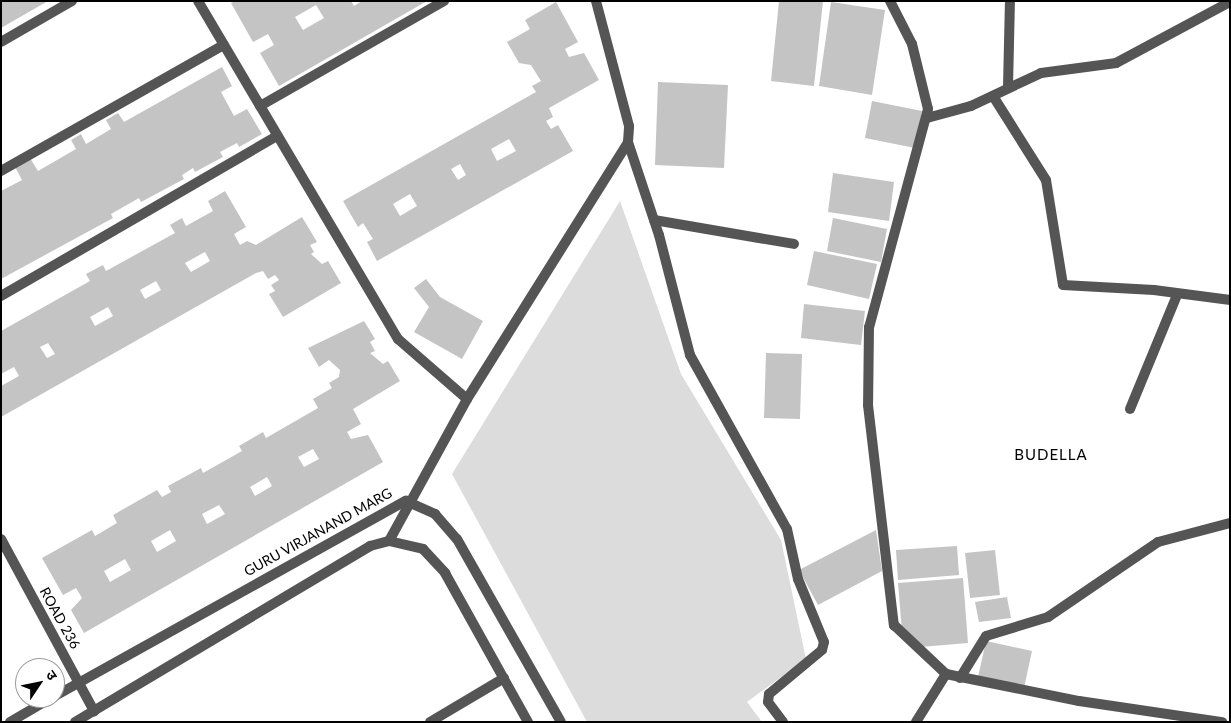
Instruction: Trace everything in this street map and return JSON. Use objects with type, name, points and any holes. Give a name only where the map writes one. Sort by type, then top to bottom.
[{"type":"street","points":[[1,42],[72,1]]},
{"type":"street","points":[[260,106],[444,1]]},
{"type":"street","points":[[596,1],[629,126],[628,142],[654,220],[695,367],[787,529],[798,579],[824,642],[822,650],[768,694],[768,702],[783,722]]},
{"type":"street","points":[[890,1],[912,44],[927,118],[876,288],[867,362],[894,625],[946,674],[1199,720],[1222,722]]},
{"type":"street","points":[[1008,87],[1010,1]]},
{"type":"street","points":[[201,2],[277,136],[398,339],[467,399]]},
{"type":"street","points":[[927,118],[993,96],[1008,87],[1041,73],[1116,63],[1230,2]]},
{"type":"street","points":[[1,171],[224,45]]},
{"type":"street","points":[[993,96],[1046,180],[1063,285],[1154,290],[1178,295],[1230,300]]},
{"type":"street","points":[[1,296],[277,136]]},
{"type":"street","points":[[389,541],[413,502],[467,399],[628,142]]},
{"type":"street","points":[[654,220],[794,244]]},
{"type":"street","points":[[1130,409],[1178,295]]},
{"type":"street","name":"GURU VIRJANAND MARG","points":[[65,690],[392,505],[413,502],[435,514],[457,539],[562,722]]},
{"type":"street","points":[[960,678],[986,636],[1048,617],[1158,542],[1230,523]]},
{"type":"street","name":"ROAD 236","points":[[1,539],[94,711]]},
{"type":"street","points":[[75,722],[370,546],[389,541],[423,549],[432,558],[504,678],[528,722]]},
{"type":"street","points":[[916,722],[946,674]]},
{"type":"street","points":[[430,722],[504,678]]},
{"type":"street","points":[[10,722],[34,708]]},
{"type":"shaded area","points":[[620,201],[681,374],[781,540],[806,659],[747,702],[762,722],[587,722],[452,474]]},
{"type":"building","points":[[1,1],[48,1],[1,28]]},
{"type":"building","points":[[235,1],[351,1],[354,6],[362,1],[427,1],[279,86],[260,53],[274,45],[268,34],[253,42],[231,3]],"holes":[[[316,5],[324,18],[303,30],[295,17]]]},
{"type":"building","points":[[779,1],[823,1],[814,86],[771,81]]},
{"type":"building","points":[[556,2],[578,42],[565,49],[569,57],[584,53],[599,80],[549,108],[553,117],[546,121],[551,129],[558,125],[573,151],[377,261],[367,242],[373,239],[363,223],[358,227],[343,201],[536,92],[532,86],[541,81],[531,65],[519,63],[507,42],[530,29],[525,20]],"holes":[[[509,139],[516,151],[497,161],[491,149]],[[460,164],[466,175],[458,180],[451,169]],[[410,194],[417,206],[400,216],[393,204]]]},
{"type":"building","points":[[831,2],[885,10],[872,95],[819,86]]},
{"type":"building","points":[[222,67],[232,86],[221,92],[234,116],[247,109],[262,134],[239,147],[237,143],[220,152],[223,157],[195,172],[193,168],[182,175],[184,179],[141,202],[139,198],[111,214],[113,218],[1,279],[1,191],[22,180],[15,167],[30,158],[38,171],[76,149],[71,140],[81,134],[86,144],[111,129],[106,120],[118,113],[124,122]]},
{"type":"building","points":[[658,82],[728,85],[724,168],[655,165]]},
{"type":"building","points":[[872,101],[922,111],[915,148],[865,138]]},
{"type":"building","points":[[833,173],[894,182],[889,221],[828,212]]},
{"type":"building","points":[[225,191],[246,227],[234,234],[240,245],[247,241],[256,245],[302,217],[317,242],[310,245],[314,252],[311,254],[322,264],[328,261],[341,283],[283,317],[269,294],[275,291],[271,285],[279,280],[275,275],[268,279],[263,271],[256,273],[1,417],[1,386],[19,376],[14,367],[1,374],[1,331],[90,281],[86,274],[103,265],[106,271],[175,233],[170,225],[182,218],[186,226],[213,211],[208,201]],"holes":[[[205,252],[210,261],[191,272],[185,263]],[[156,281],[161,290],[145,299],[140,290]],[[108,307],[113,316],[95,326],[90,317]],[[48,343],[55,354],[47,358],[40,347]]]},
{"type":"building","points":[[833,218],[887,229],[881,262],[827,251]]},
{"type":"building","points":[[814,251],[877,264],[869,299],[807,285]]},
{"type":"building","points":[[426,279],[440,297],[483,321],[462,359],[414,332],[429,307],[414,288]]},
{"type":"building","points":[[804,304],[865,311],[861,345],[801,338]]},
{"type":"building","points":[[364,321],[375,339],[370,342],[375,351],[370,353],[383,364],[388,361],[400,381],[353,409],[361,424],[347,432],[351,439],[368,435],[383,462],[84,633],[71,610],[82,598],[76,588],[63,595],[42,558],[92,530],[95,536],[117,523],[113,515],[157,490],[162,497],[171,492],[168,486],[201,468],[203,473],[242,451],[239,446],[263,432],[266,438],[318,408],[313,399],[332,388],[329,383],[339,377],[340,370],[329,360],[319,367],[308,348]],"holes":[[[313,449],[319,459],[304,467],[298,457]],[[267,477],[272,486],[255,496],[250,487]],[[219,505],[225,514],[207,524],[202,514]],[[170,530],[176,541],[157,552],[151,541]],[[125,559],[131,570],[110,582],[104,571]]]},
{"type":"building","points":[[766,353],[802,354],[800,419],[764,418]]},
{"type":"building","points":[[876,530],[882,571],[818,605],[799,570]]},
{"type":"building","points":[[957,546],[959,575],[898,580],[896,550]]},
{"type":"building","points":[[995,550],[1000,595],[970,598],[965,553]]},
{"type":"building","points":[[963,578],[968,643],[920,647],[902,631],[898,583]]},
{"type":"building","points":[[1007,597],[1011,618],[979,622],[975,602]]},
{"type":"building","points":[[986,641],[1032,651],[1024,688],[978,677]]},
{"type":"district","name":"BUDELLA","points":[[1051,455]]}]
